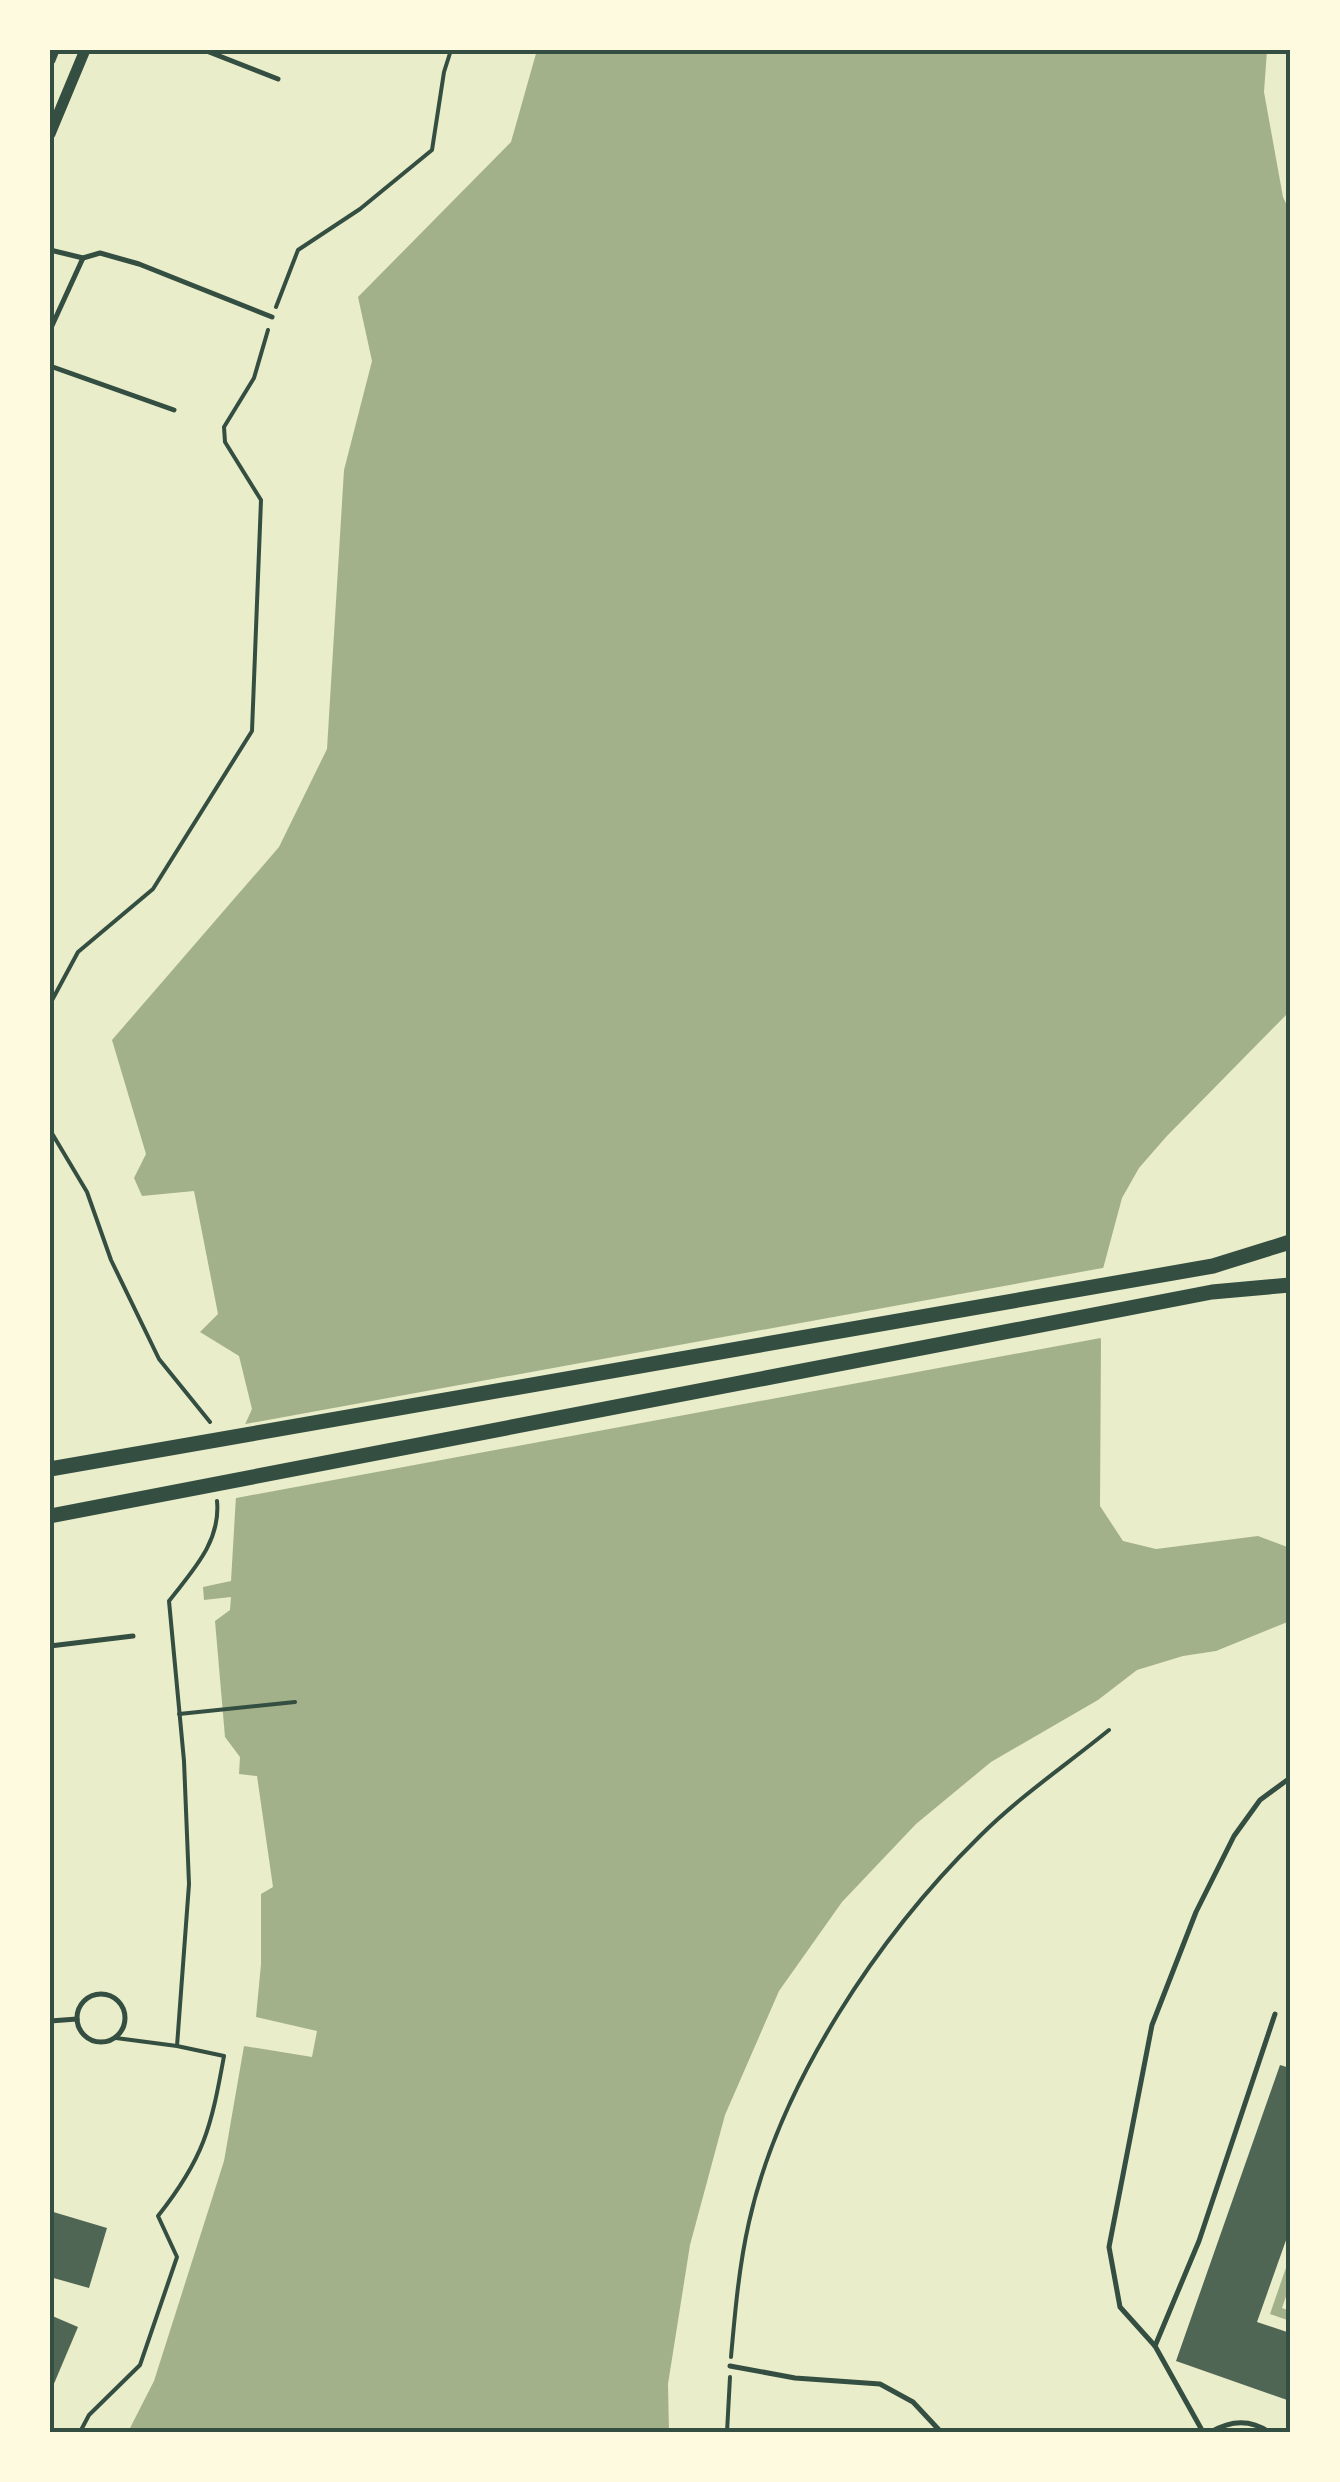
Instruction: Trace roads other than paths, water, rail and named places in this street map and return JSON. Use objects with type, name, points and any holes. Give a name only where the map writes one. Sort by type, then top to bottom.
[{"type":"main road","points":[[50,1469],[1212,1266],[1290,1242]]},
{"type":"main road","points":[[50,1516],[1212,1292],[1290,1285]]},
{"type":"street","points":[[50,60],[54,50]]},
{"type":"street","points":[[50,134],[85,50]]},
{"type":"lane","points":[[204,50],[278,79]]},
{"type":"lane","points":[[50,250],[83,258],[100,253],[140,264],[272,318]]},
{"type":"lane","points":[[50,329],[83,258]]},
{"type":"lane","points":[[50,366],[174,410]]},
{"type":"lane","points":[[50,1646],[133,1636]]},
{"type":"lane","points":[[1203,2432],[1155,2346],[1120,2307],[1108,2247],[1152,2024],[1196,1912],[1234,1836],[1260,1800],[1290,1778]]},
{"type":"lane","points":[[99,1994],[108,1995],[122,2006],[125,2014],[122,2031],[116,2038],[99,2043],[90,2040],[78,2027],[77,2018],[84,2002],[99,1994]]},
{"type":"lane","points":[[1155,2346],[1199,2241],[1275,2014]]},
{"type":"lane","points":[[50,2021],[77,2018]]},
{"type":"lane","points":[[730,2366],[795,2378],[880,2384],[914,2402],[941,2432]]},
{"type":"lane","points":[[1211,2432],[1239,2422],[1256,2423],[1269,2432]]}]
